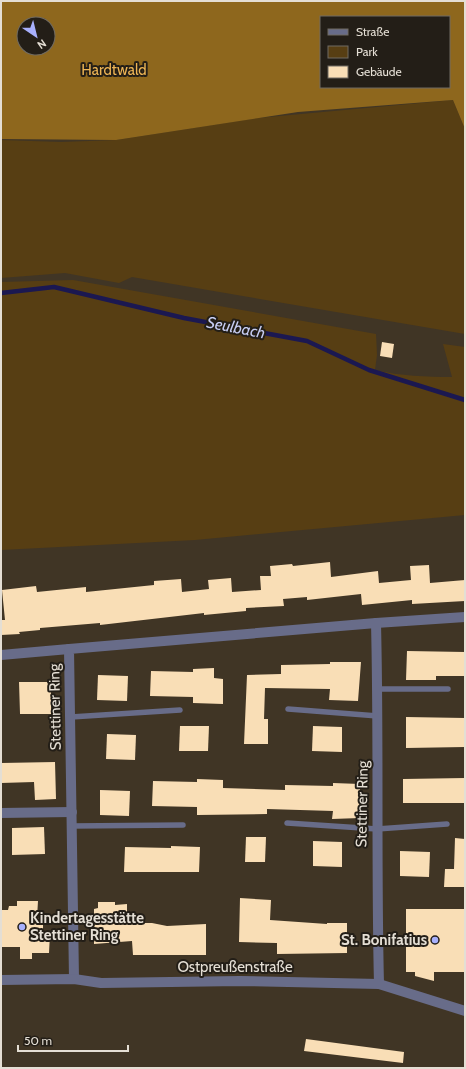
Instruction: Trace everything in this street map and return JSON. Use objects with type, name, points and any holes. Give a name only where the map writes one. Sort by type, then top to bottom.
[{"type":"street","name":"Stettiner Ring","points":[[1,655],[465,616]]},
{"type":"street","name":"Stettiner Ring","points":[[376,624],[378,689],[376,875],[379,984]]},
{"type":"street","name":"Stettiner Ring","points":[[69,649],[74,979]]},
{"type":"street","points":[[1,813],[72,812]]},
{"type":"street","name":"Ostpreußenstraße","points":[[1,980],[74,979],[101,983],[218,980],[379,984],[465,1011]]},
{"type":"lane","points":[[378,689],[448,689]]},
{"type":"lane","points":[[288,709],[378,716]]},
{"type":"lane","points":[[71,717],[180,710]]},
{"type":"lane","points":[[287,822],[377,829],[447,824]]},
{"type":"lane","points":[[72,826],[184,825]]},
{"type":"green space","name":"Hardtwald","points":[[1,1],[465,1],[465,129],[453,100],[298,112],[116,140],[1,139]]},
{"type":"green space","points":[[453,100],[465,129],[465,334],[132,277],[119,283],[65,273],[1,278],[1,140],[61,142],[116,140],[258,118]]},
{"type":"green space","points":[[73,280],[376,334],[377,355],[375,370],[394,374],[452,377],[443,344],[465,347],[465,515],[195,540],[1,550],[1,282]]},
{"type":"building","points":[[382,342],[394,344],[392,358],[380,356]]},
{"type":"building","points":[[330,562],[331,577],[378,571],[379,583],[411,580],[410,566],[429,565],[430,583],[465,580],[465,601],[412,604],[412,600],[362,605],[361,594],[307,600],[307,597],[283,599],[284,606],[246,608],[246,611],[204,615],[204,613],[100,625],[100,623],[40,628],[40,630],[19,632],[20,634],[1,635],[1,620],[5,620],[2,590],[36,586],[37,592],[86,587],[86,592],[154,585],[154,581],[181,579],[182,592],[209,589],[208,580],[231,578],[232,592],[261,590],[260,576],[271,576],[270,566],[292,564],[293,566]]},
{"type":"building","points":[[407,651],[465,652],[465,676],[436,676],[436,680],[406,680]]},
{"type":"building","points":[[330,662],[361,662],[358,701],[329,700],[330,689],[265,688],[264,719],[268,719],[268,744],[244,744],[247,675],[281,674],[281,665],[330,664]]},
{"type":"building","points":[[214,668],[214,678],[223,679],[223,704],[193,703],[193,697],[150,696],[151,671],[193,672],[193,669]]},
{"type":"building","points":[[98,675],[128,676],[127,701],[97,700]]},
{"type":"building","points":[[19,682],[51,682],[51,714],[20,714]]},
{"type":"building","points":[[406,717],[465,718],[465,747],[406,748]]},
{"type":"building","points":[[180,726],[209,726],[208,751],[179,751]]},
{"type":"building","points":[[313,726],[342,727],[342,752],[312,751]]},
{"type":"building","points":[[107,734],[136,735],[135,760],[106,759]]},
{"type":"building","points":[[55,762],[56,799],[35,800],[34,782],[1,783],[1,763]]},
{"type":"building","points":[[465,778],[465,803],[403,803],[403,779]]},
{"type":"building","points":[[197,779],[223,780],[223,788],[285,790],[285,785],[333,786],[333,783],[360,784],[360,818],[332,819],[333,811],[267,809],[267,814],[197,815],[197,807],[152,806],[153,781],[197,782]]},
{"type":"building","points":[[100,790],[130,791],[129,816],[100,815]]},
{"type":"building","points":[[44,827],[45,854],[12,855],[12,828]]},
{"type":"building","points":[[246,837],[266,837],[265,862],[245,862]]},
{"type":"building","points":[[455,838],[465,839],[465,887],[444,887],[445,869],[454,869]]},
{"type":"building","points":[[313,841],[342,842],[342,867],[313,866]]},
{"type":"building","points":[[171,846],[200,847],[199,872],[124,872],[125,847],[171,848]]},
{"type":"building","points":[[400,851],[430,852],[429,877],[400,876]]},
{"type":"building","points":[[240,898],[271,900],[270,920],[327,924],[347,923],[347,953],[277,954],[277,943],[239,942]]},
{"type":"building","name":"Kindertagesstätte Stettiner Ring","points":[[17,901],[38,901],[37,918],[43,919],[43,934],[50,934],[49,953],[32,953],[32,959],[20,959],[20,947],[1,947],[1,910],[8,910],[9,906],[17,906]]},
{"type":"building","points":[[98,902],[115,902],[115,905],[127,904],[127,923],[152,923],[167,926],[206,924],[206,955],[133,955],[132,941],[94,944],[94,909],[98,908]]},
{"type":"building","name":"St. Bonifatius","points":[[406,909],[465,909],[465,972],[434,972],[434,981],[415,976],[415,972],[406,972]]},
{"type":"building","points":[[306,1039],[404,1052],[403,1063],[304,1051]]},
{"type":"waterway","name":"Seulbach","points":[[1,293],[54,287],[184,318],[307,341],[369,370],[465,400]]},
{"type":"place","name":"Kindertagesstätte Stettiner Ring","points":[[22,927]]},
{"type":"place","name":"St. Bonifatius","points":[[435,940]]}]
